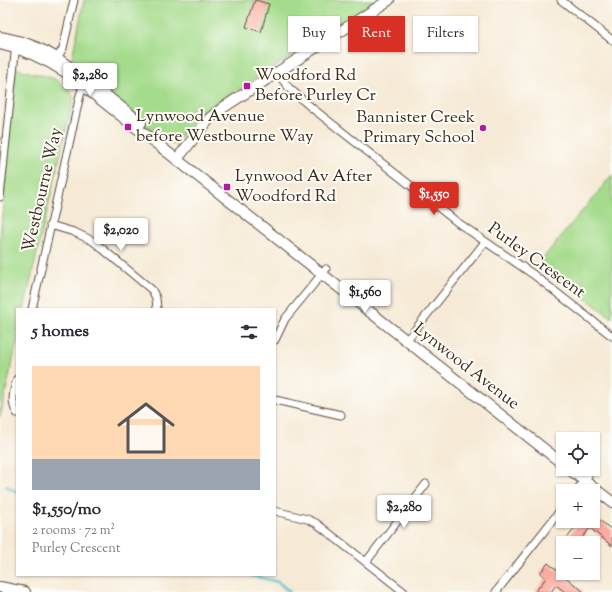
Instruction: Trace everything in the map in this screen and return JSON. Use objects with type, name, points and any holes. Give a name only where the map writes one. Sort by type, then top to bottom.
[{"type":"street","points":[[55,61],[63,48],[74,0]]},
{"type":"street","points":[[179,157],[210,118],[224,107],[389,0]]},
{"type":"street","points":[[561,0],[612,40]]},
{"type":"street","name":"Lynwood Avenue","points":[[0,37],[16,44]]},
{"type":"street","name":"Lynwood Avenue","points":[[0,44],[16,44],[39,47],[409,338],[556,451]]},
{"type":"street","points":[[0,196],[16,44]]},
{"type":"street","name":"Purley Crescent","points":[[276,73],[290,89],[312,108],[451,217],[534,275],[612,336]]},
{"type":"street","name":"Westbourne Way","points":[[32,308],[80,94],[85,82]]},
{"type":"street","points":[[50,225],[74,232],[92,241],[152,290],[156,298],[157,308]]},
{"type":"street","points":[[409,338],[485,242]]},
{"type":"street","points":[[276,338],[285,319],[324,271]]},
{"type":"street","name":"Lynwood Avenue","points":[[409,338],[556,458]]},
{"type":"street","points":[[16,384],[13,399],[16,411]]},
{"type":"street","points":[[276,400],[341,415]]},
{"type":"street","points":[[582,476],[612,494]]},
{"type":"street","points":[[581,484],[586,478]]},
{"type":"street","points":[[586,478],[612,502]]},
{"type":"street","points":[[366,562],[426,484]]},
{"type":"street","points":[[276,511],[307,518],[316,523],[404,592]]},
{"type":"street","points":[[496,592],[556,516]]},
{"type":"street","points":[[0,587],[21,592]]},
{"type":"green space","points":[[84,0],[381,0],[355,16],[348,16],[348,21],[340,26],[340,16],[288,16],[288,52],[298,52],[199,114],[174,145],[143,124],[71,63]]},
{"type":"green space","points":[[15,68],[55,79],[74,96],[24,308],[16,308],[16,346],[0,417],[0,237]]},
{"type":"green space","points":[[612,175],[612,318],[539,263]]},
{"type":"building","points":[[255,0],[269,4],[261,32],[246,27]]},
{"type":"building","points":[[600,521],[612,530],[612,546],[600,536],[590,528],[600,528]]},
{"type":"building","points":[[575,528],[590,528],[584,536],[569,536]]},
{"type":"building","points":[[548,563],[556,569],[556,580],[569,580],[584,592],[565,592],[556,585],[551,592],[535,592],[546,578],[540,573]]},
{"type":"waterway","points":[[6,486],[16,491]]},
{"type":"waterway","points":[[253,576],[278,582],[290,592]]},
{"type":"place","name":"Woodford Rd Before Purley Cr","points":[[247,86]]},
{"type":"place","name":"Lynwood Avenue before Westbourne Way","points":[[128,127]]},
{"type":"place","name":"Bannister Creek Primary School","points":[[483,128]]},
{"type":"place","name":"Lynwood Av After Woodford Rd","points":[[227,187]]}]
